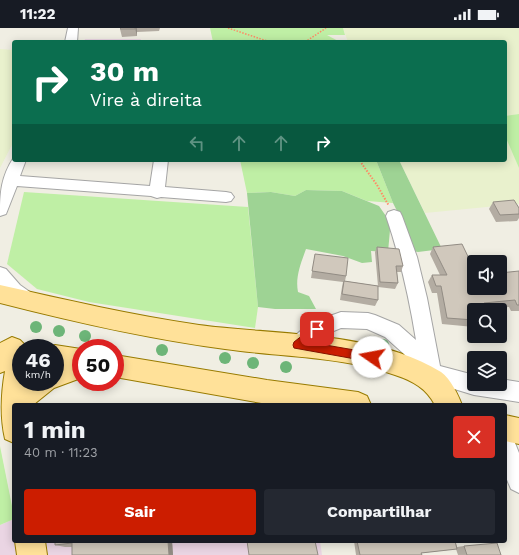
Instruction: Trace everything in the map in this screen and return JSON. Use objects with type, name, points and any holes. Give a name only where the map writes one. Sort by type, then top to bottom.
[{"type":"main road","points":[[0,294],[92,316],[218,338],[298,345],[360,354],[397,364],[433,378],[448,403]]},
{"type":"main road","points":[[8,352],[18,354],[19,369],[12,398],[12,418]]},
{"type":"main road","points":[[124,368],[267,398],[332,403]]},
{"type":"main road","points":[[19,403],[22,396],[28,391]]},
{"type":"main road","points":[[507,428],[519,431]]},
{"type":"main road","points":[[30,543],[32,555]]},
{"type":"street","points":[[72,28],[73,35],[72,40]]},
{"type":"street","points":[[0,210],[10,180],[18,162]]},
{"type":"street","points":[[157,193],[161,162]]},
{"type":"street","points":[[10,180],[157,193],[226,197]]},
{"type":"street","points":[[394,216],[408,257],[418,298],[433,378]]},
{"type":"street","points":[[0,274],[14,290],[31,302]]},
{"type":"street","points":[[298,345],[317,329],[341,320],[368,320],[392,331],[411,348],[433,378],[519,392]]},
{"type":"street","points":[[507,451],[519,481]]},
{"type":"path","points":[[228,28],[264,40]]},
{"type":"path","points":[[308,40],[326,28]]},
{"type":"path","points":[[362,162],[377,185],[394,216]]},
{"type":"shaded area","points":[[85,39],[141,39],[141,40]]},
{"type":"shaded area","points":[[12,520],[12,543],[320,543],[322,555],[0,555],[0,525]]},
{"type":"green space","points":[[210,28],[343,28],[345,35],[327,35],[336,40],[213,40]]},
{"type":"green space","points":[[343,28],[519,28],[519,114],[507,116],[507,40],[347,40]]},
{"type":"green space","points":[[0,49],[12,50],[12,145],[0,168]]},
{"type":"green space","points":[[519,114],[519,168],[507,141],[507,116]]},
{"type":"green space","points":[[507,141],[519,168],[519,204],[425,213],[400,162],[507,162]]},
{"type":"green space","points":[[240,162],[377,162],[393,203],[367,201],[342,191],[306,190],[295,196],[271,192],[247,193]]},
{"type":"green space","points":[[377,162],[400,162],[442,249],[418,252],[407,250],[404,225],[393,203]]},
{"type":"green space","points":[[306,190],[342,191],[379,206],[388,219],[390,230],[388,252],[371,251],[372,262],[362,263],[343,256],[306,249],[298,275],[298,292],[309,296],[316,309],[275,309],[258,307],[247,193],[271,192],[295,196]]},
{"type":"green space","points":[[24,192],[248,207],[258,307],[255,328],[89,302],[37,289],[7,264]]},
{"type":"green space","points":[[0,446],[12,506],[12,520],[0,525]]},
{"type":"building","points":[[135,28],[135,29],[120,29]]},
{"type":"building","points":[[514,200],[519,208],[519,214],[500,215],[493,202]]},
{"type":"building","points":[[462,244],[467,255],[467,295],[507,295],[507,272],[519,271],[519,305],[517,305],[515,300],[467,303],[467,319],[447,318],[441,286],[436,286],[432,275],[447,275],[433,247]]},
{"type":"building","points":[[377,247],[399,249],[403,266],[396,266],[398,283],[380,282]]},
{"type":"building","points":[[315,254],[348,258],[346,276],[312,271]]},
{"type":"building","points":[[344,281],[378,286],[378,300],[342,294]]},
{"type":"building","points":[[55,543],[72,543],[55,545]]},
{"type":"building","points":[[72,543],[168,543],[169,555],[72,555]]},
{"type":"building","points":[[247,543],[315,543],[318,555],[249,555]]},
{"type":"building","points":[[357,543],[456,543],[457,549],[421,553],[422,555],[360,555]]},
{"type":"building","points":[[497,543],[501,555],[467,555],[464,546]]},
{"type":"route","points":[[317,329],[298,345],[372,357]]}]
